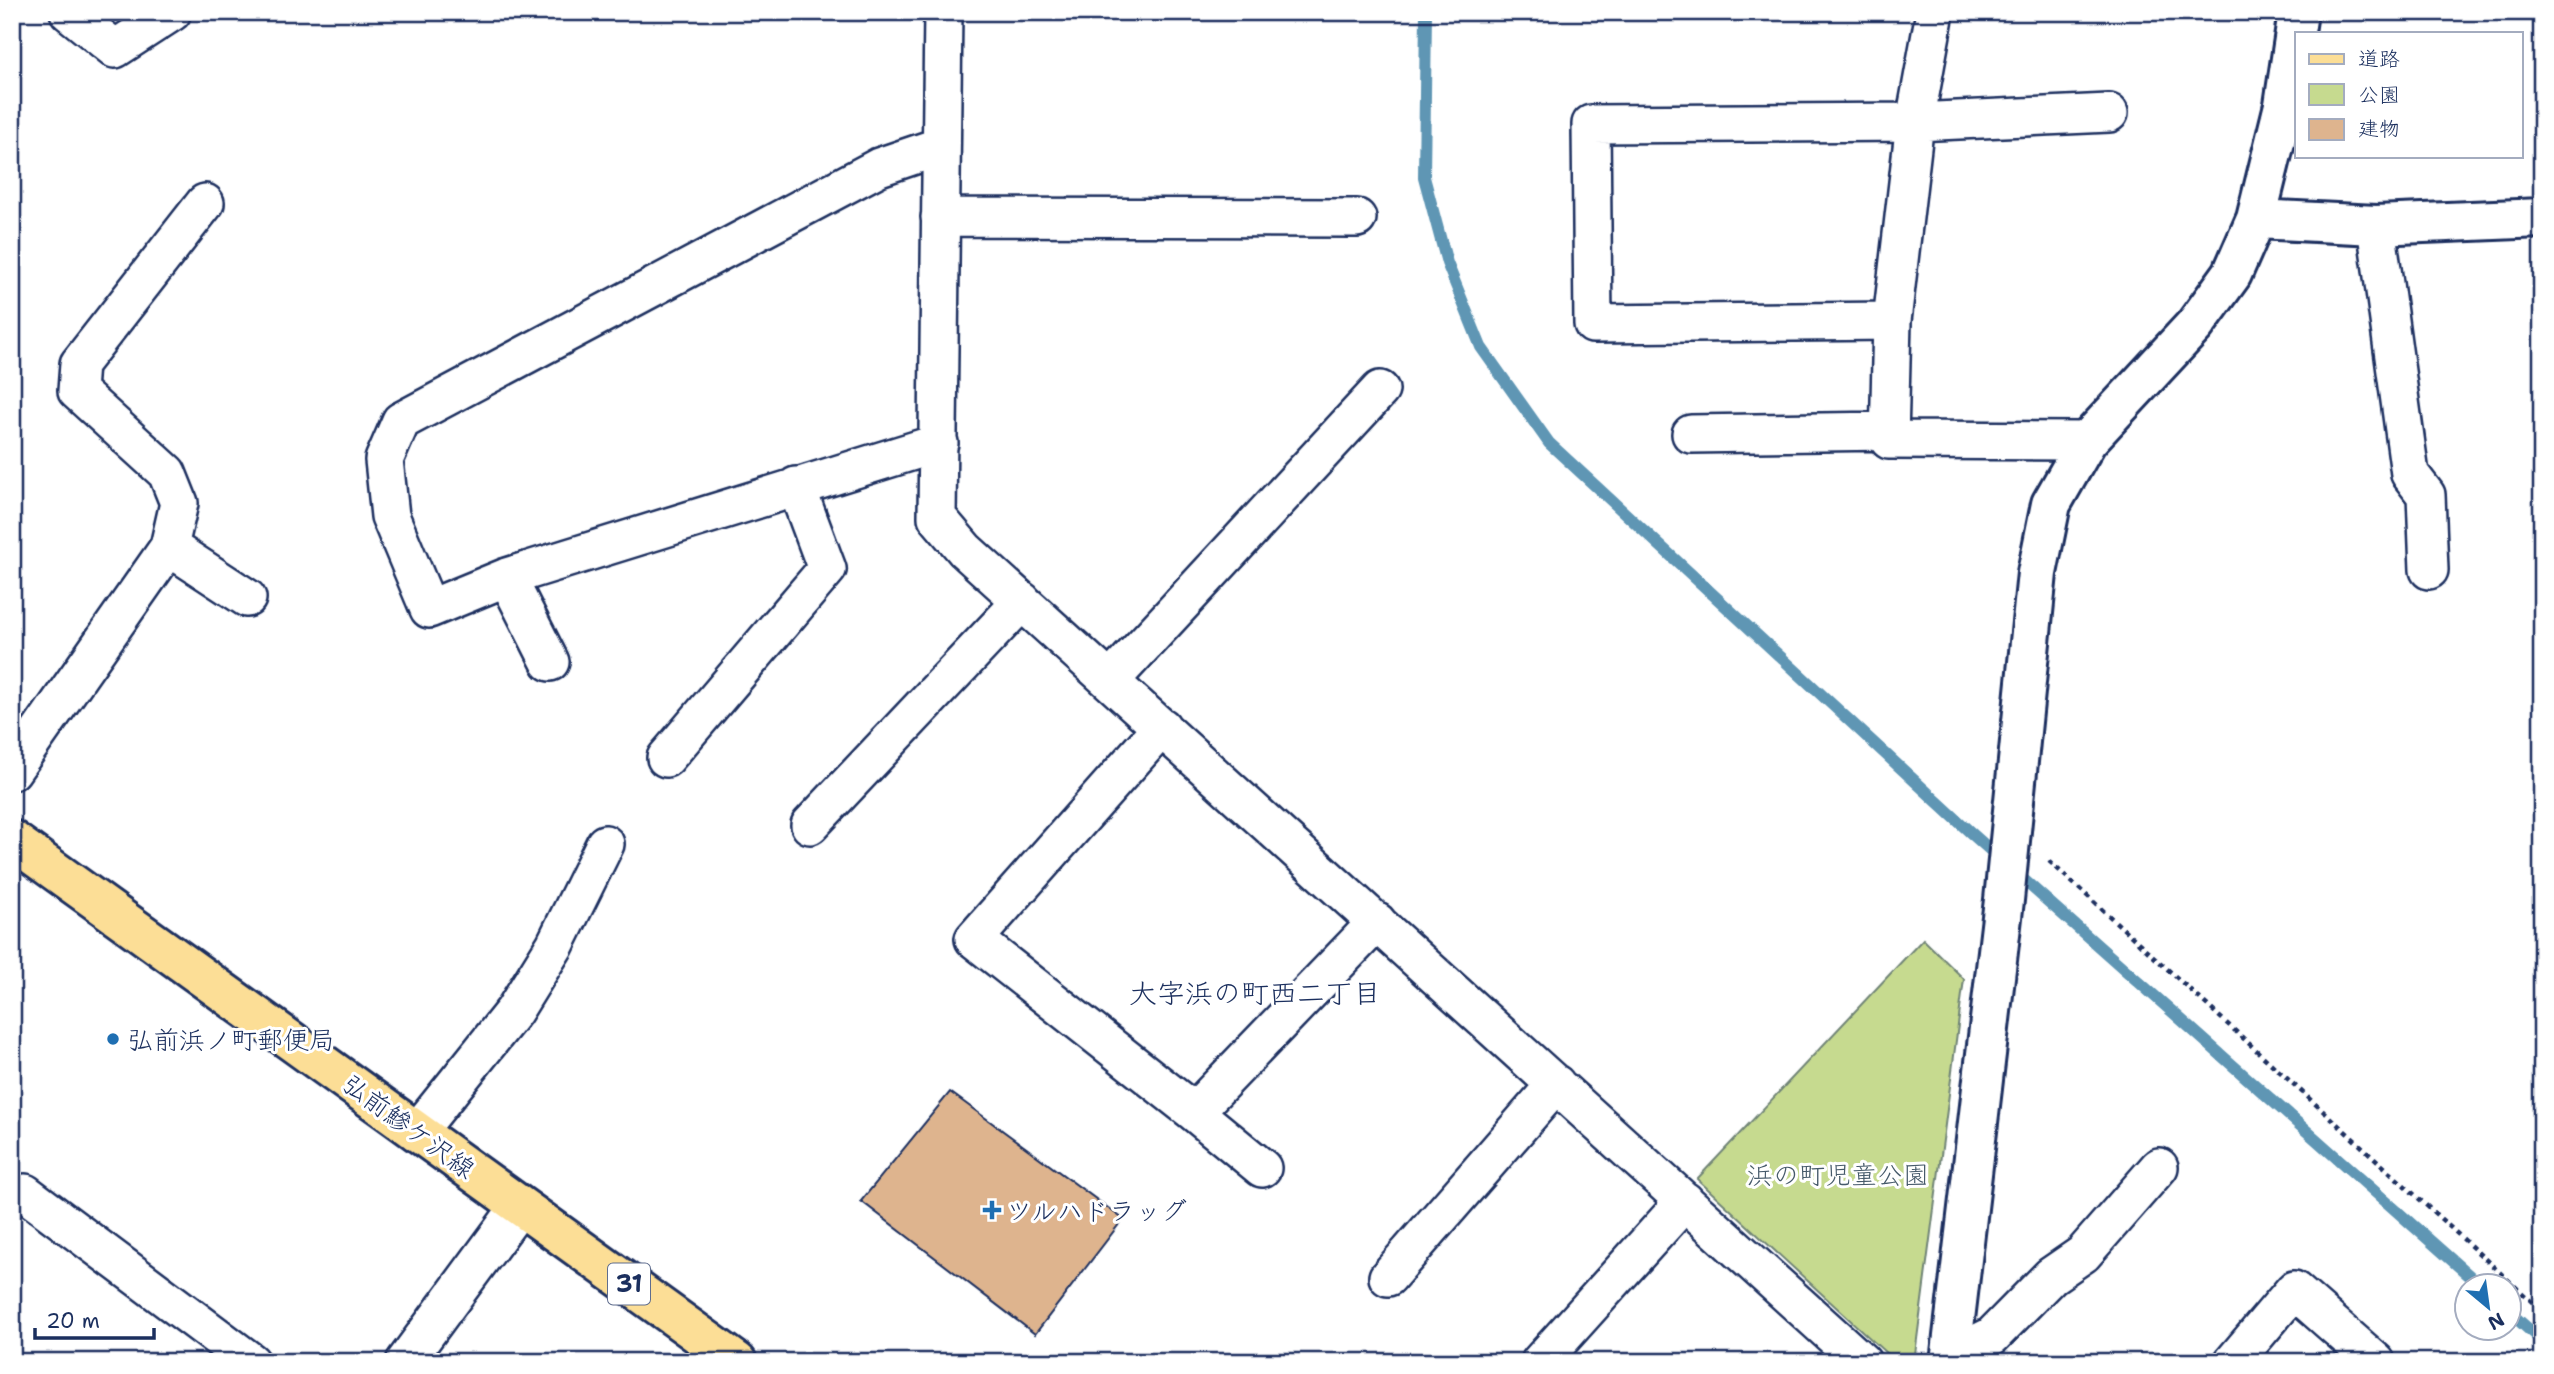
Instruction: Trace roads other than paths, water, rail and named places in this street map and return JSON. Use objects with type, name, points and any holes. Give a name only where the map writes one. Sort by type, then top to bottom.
[{"type":"main road","name":"弘前鰺ケ沢線","points":[[12,841],[737,1362]]},
{"type":"street","points":[[69,12],[115,49],[172,12]]},
{"type":"street","points":[[943,12],[937,517],[965,550],[1862,1362]]},
{"type":"street","points":[[1935,12],[1915,121],[1892,321],[1889,440],[2087,441]]},
{"type":"street","points":[[1950,1359],[2004,900],[2038,573],[2051,504],[2087,441],[2195,325],[2232,274],[2256,219],[2284,105],[2298,12]]},
{"type":"street","points":[[1892,321],[1593,324],[1591,124],[1915,121],[2109,113]]},
{"type":"street","points":[[939,443],[507,577],[429,609],[390,516],[384,460],[401,421],[879,167],[940,146]]},
{"type":"street","points":[[12,771],[169,547],[179,503],[167,473],[77,391],[79,364],[205,204]]},
{"type":"street","points":[[940,217],[1357,218]]},
{"type":"street","points":[[2256,219],[2376,225],[2542,218]]},
{"type":"street","points":[[2376,225],[2410,474],[2426,495],[2429,570]]},
{"type":"street","points":[[1110,681],[1380,390]]},
{"type":"street","points":[[1691,434],[1889,431]]},
{"type":"street","points":[[666,758],[827,569],[796,486]]},
{"type":"street","points":[[169,547],[247,598]]},
{"type":"street","points":[[507,577],[550,662]]},
{"type":"street","points":[[810,825],[1022,601]]},
{"type":"street","points":[[1162,727],[974,939],[1262,1168]]},
{"type":"street","points":[[418,1132],[514,1011],[555,945],[606,844]]},
{"type":"street","points":[[1194,1112],[1377,922]]},
{"type":"street","points":[[1388,1277],[1556,1084]]},
{"type":"street","points":[[1950,1359],[1992,1336],[2051,1276],[2084,1254],[2159,1167]]},
{"type":"street","points":[[25,1193],[251,1362]]},
{"type":"street","points":[[1540,1362],[1685,1200]]},
{"type":"street","points":[[405,1362],[520,1206]]},
{"type":"street","points":[[2233,1362],[2294,1290],[2376,1362]]},
{"type":"waterway","points":[[1426,12],[1424,177],[1447,263],[1481,347],[1549,443],[1970,832],[2465,1272]]},
{"type":"waterway","points":[[2522,1323],[2542,1341]]},
{"type":"place","name":"弘前浜ノ町郵便局","points":[[113,1039]]},
{"type":"place","name":"ツルハドラッグ","points":[[992,1210]]},
{"type":"district","name":"大字浜の町西二丁目","points":[[1255,993]]},
{"type":"park label","name":"浜の町児童公園","points":[[1838,1174]]}]
